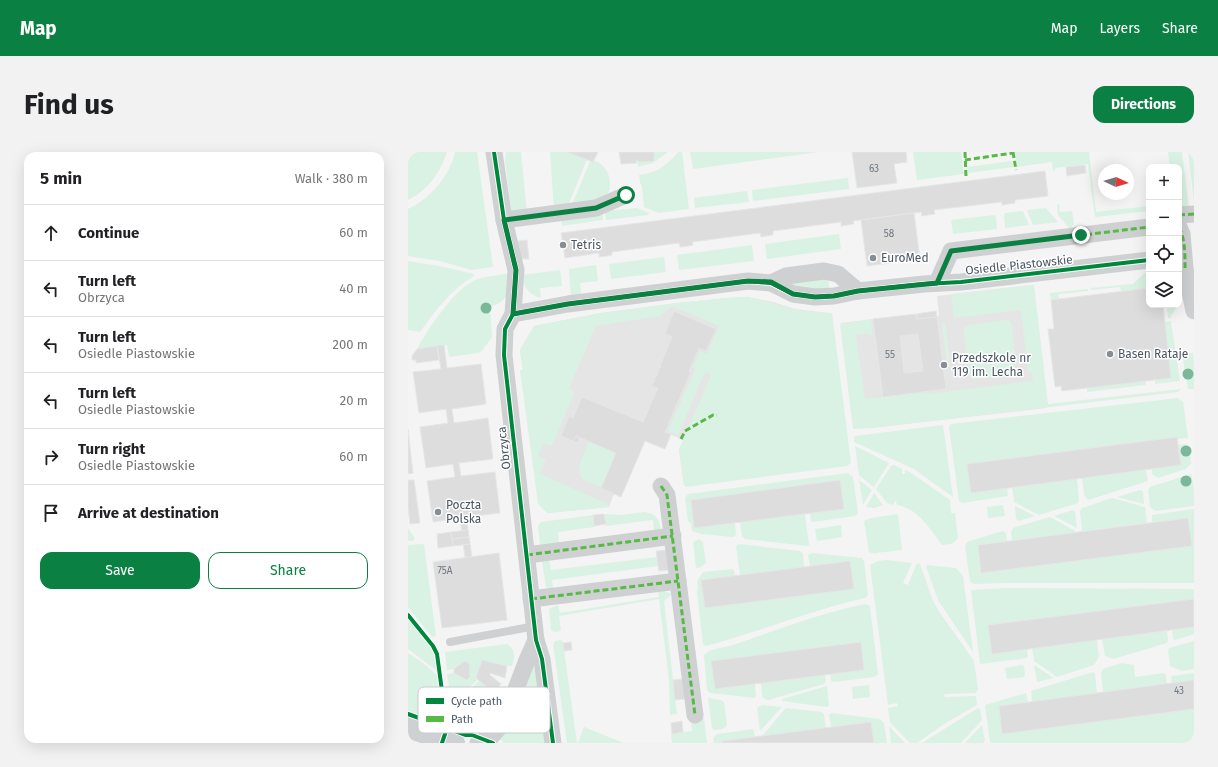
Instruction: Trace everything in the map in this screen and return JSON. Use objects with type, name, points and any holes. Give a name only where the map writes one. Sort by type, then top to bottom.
[{"type":"main road","points":[[408,727],[418,730]]},
{"type":"main road","points":[[425,733],[454,743]]},
{"type":"street","name":"Obrzyca","points":[[494,152],[504,220],[516,270],[513,314],[505,329],[504,355],[535,633],[542,659],[546,687]]},
{"type":"street","points":[[504,220],[596,208],[626,195]]},
{"type":"street","points":[[1182,215],[1194,214]]},
{"type":"street","name":"Osiedle Piastowskie","points":[[937,283],[951,251],[1146,227]]},
{"type":"street","points":[[1182,234],[1184,241],[1182,265],[1194,311]]},
{"type":"street","name":"Osiedle Piastowskie","points":[[771,282],[793,294],[815,297],[834,296],[858,291],[990,279],[1146,260]]},
{"type":"street","name":"Osiedle Piastowskie","points":[[513,314],[568,304],[748,281],[771,282],[786,276],[824,271],[838,274],[858,291]]},
{"type":"street","points":[[661,486],[667,496],[673,536],[695,715]]},
{"type":"street","points":[[527,555],[673,536]]},
{"type":"street","points":[[531,599],[678,581]]},
{"type":"street","points":[[517,687],[535,633]]},
{"type":"street","name":"Obrzyca","points":[[550,720],[553,743]]},
{"type":"street","points":[[478,743],[491,737],[495,733]]},
{"type":"lane","points":[[450,642],[535,633]]},
{"type":"shaded area","name":"Przedszkole nr 119 im. Lecha","points":[[1031,285],[1046,408],[871,428],[841,323],[916,314],[917,319],[939,316],[937,296]]},
{"type":"shaded area","points":[[748,297],[773,302],[795,309],[828,313],[684,485],[679,450],[683,440],[665,432],[659,446],[645,441],[621,497],[614,494],[609,507],[548,513],[543,509],[520,350],[534,326],[601,313]]},
{"type":"green space","points":[[408,152],[447,152],[437,174],[422,191],[408,200]]},
{"type":"green space","points":[[455,152],[477,152],[493,267],[471,270],[440,261],[408,256],[408,209],[424,199],[438,186],[448,170]]},
{"type":"green space","points":[[506,152],[521,152],[527,213],[512,215],[505,162]]},
{"type":"green space","points":[[550,152],[576,152],[588,157],[567,208],[554,210]]},
{"type":"green space","points":[[637,152],[668,152],[653,163],[638,167]]},
{"type":"green space","points":[[678,152],[682,152],[689,209],[659,213],[644,207],[639,175],[661,168]]},
{"type":"green space","points":[[690,152],[819,152],[693,169]]},
{"type":"green space","points":[[913,152],[961,152],[964,174],[917,180]]},
{"type":"green space","points":[[1015,152],[1089,152],[1096,212],[1146,206],[1146,211],[1095,217],[1088,164],[1055,168],[1055,171],[1053,171],[1052,162],[1017,167]]},
{"type":"green space","points":[[1168,152],[1182,152],[1189,208],[1182,209],[1182,164],[1170,164]]},
{"type":"green space","points":[[1188,152],[1194,152],[1194,201]]},
{"type":"green space","points":[[591,159],[601,164],[609,176],[610,185],[608,194],[603,198],[571,207]]},
{"type":"green space","points":[[1012,161],[1013,167],[968,173],[967,167]]},
{"type":"green space","points":[[848,178],[849,189],[753,201],[752,190]]},
{"type":"green space","points":[[747,191],[749,202],[695,208],[694,198]]},
{"type":"green space","points":[[1059,204],[1060,212],[1072,211],[1074,224],[1070,229],[1058,215],[1057,205]]},
{"type":"green space","points":[[637,208],[649,213],[648,215],[606,220],[605,211]]},
{"type":"green space","points":[[1046,208],[1058,222],[1033,225],[1027,210]]},
{"type":"green space","points":[[602,211],[603,220],[562,226],[561,217]]},
{"type":"green space","points":[[1023,211],[1029,225],[1005,228],[1005,213]]},
{"type":"green space","points":[[996,216],[997,229],[953,234],[951,220]]},
{"type":"green space","points":[[839,234],[841,249],[767,259],[765,244]]},
{"type":"green space","points":[[752,245],[754,261],[679,270],[677,255]]},
{"type":"green space","points":[[664,257],[666,272],[611,279],[609,264]]},
{"type":"green space","points":[[408,261],[474,274],[474,276],[450,294],[431,316],[420,332],[408,330]]},
{"type":"green space","points":[[596,265],[598,281],[580,283],[581,295],[571,296],[569,269]]},
{"type":"green space","points":[[560,270],[562,286],[540,288],[541,298],[530,293],[524,284],[522,275]]},
{"type":"green space","points":[[512,273],[509,290],[505,298],[496,305],[490,307],[492,337],[482,351],[478,353],[449,357],[447,345],[417,349],[443,309],[461,290],[478,279]]},
{"type":"green space","points":[[1145,273],[1146,288],[1121,291],[1120,287],[1091,290],[1091,288],[1133,284]]},
{"type":"green space","points":[[821,279],[828,280],[829,288],[809,291],[792,285],[792,283]]},
{"type":"green space","points":[[1034,285],[1048,404],[1181,389],[1178,392],[853,429],[840,324],[871,319],[873,335],[869,335],[868,333],[856,335],[865,399],[927,392],[928,394],[1033,381],[1032,373],[1028,372],[1021,310],[954,318],[951,294]]},
{"type":"green space","points":[[1088,289],[1088,291],[1059,294],[1059,299],[1051,300],[1050,293]]},
{"type":"green space","points":[[745,297],[799,310],[832,313],[851,463],[847,466],[686,487],[684,485],[679,450],[711,375],[705,372],[678,435],[668,431],[695,369],[693,367],[700,351],[707,354],[719,326],[672,306],[660,316],[596,326],[569,388],[574,393],[552,446],[543,443],[538,456],[546,460],[540,474],[610,505],[609,507],[548,513],[538,504],[520,370],[523,370],[520,350],[534,326],[601,313]]},
{"type":"green space","points":[[1167,308],[1176,308],[1171,318],[1168,318]]},
{"type":"green space","points":[[1004,320],[1010,321],[1012,325],[1016,366],[1014,372],[1010,376],[972,379],[969,375],[964,327]]},
{"type":"green space","points":[[1171,321],[1180,381],[1155,384],[1155,380],[1171,378],[1165,322]]},
{"type":"green space","points":[[942,323],[945,323],[950,361],[947,362]]},
{"type":"green space","points":[[1193,353],[1194,389],[1188,389],[1182,354]]},
{"type":"green space","points":[[1145,381],[1146,385],[1087,392],[1087,388]]},
{"type":"green space","points":[[1178,398],[1183,402],[1188,438],[1178,439],[1177,437],[968,464],[1007,488],[1008,496],[962,503],[959,501],[949,427],[951,424]]},
{"type":"green space","points":[[943,425],[953,497],[914,469],[854,442],[855,436]]},
{"type":"green space","points":[[589,442],[616,453],[602,487],[584,480],[581,476],[581,461]]},
{"type":"green space","points":[[1186,444],[1189,446],[1191,463],[1186,469],[1158,478],[1152,474],[1152,469],[1181,465],[1179,445]]},
{"type":"green space","points":[[855,446],[889,463],[874,487],[859,475]]},
{"type":"green space","points":[[894,465],[902,469],[902,474],[905,474],[905,470],[911,473],[950,500],[951,513],[955,513],[958,538],[952,544],[942,545],[923,520],[905,507],[897,505],[896,501],[894,502],[894,505],[887,503],[876,489],[891,466]]},
{"type":"green space","points":[[1146,470],[1148,481],[1088,500],[1084,495],[1082,478]]},
{"type":"green space","points":[[848,473],[853,477],[858,513],[855,516],[813,522],[811,521],[810,513],[844,509],[840,480],[691,500],[694,528],[735,523],[736,535],[733,537],[701,534],[692,531],[691,524],[688,521],[685,498],[688,494]]},
{"type":"green space","points":[[1191,474],[1194,506],[1155,511],[1150,507],[1148,490],[1150,487]]},
{"type":"green space","points":[[1077,479],[1078,503],[1039,515],[1014,502],[1012,487]]},
{"type":"green space","points":[[859,480],[872,490],[863,505]]},
{"type":"green space","points":[[1140,490],[1143,491],[1144,504],[1117,497]]},
{"type":"green space","points":[[874,493],[883,505],[874,508],[866,507]]},
{"type":"green space","points":[[1112,498],[1145,507],[1147,523],[1082,531],[1080,511],[1082,508]]},
{"type":"green space","points":[[1003,505],[1005,516],[988,518],[987,507]]},
{"type":"green space","points":[[1015,506],[1035,516],[1019,521],[1016,519]]},
{"type":"green space","points":[[1194,509],[1194,583],[974,584],[970,582],[965,546],[967,542],[1003,531],[1006,533],[1007,541],[978,545],[981,573],[1191,546],[1188,518],[1152,522],[1152,515]]},
{"type":"green space","points":[[1073,510],[1075,512],[1077,528],[1054,516]]},
{"type":"green space","points":[[645,512],[652,514],[656,518],[661,529],[654,531],[653,520],[606,526],[604,514],[621,515]]},
{"type":"green space","points":[[805,514],[808,546],[745,539],[742,536],[740,522]]},
{"type":"green space","points":[[898,514],[902,550],[876,554],[869,552],[864,521],[871,518]]},
{"type":"green space","points":[[593,515],[595,527],[558,532],[559,543],[540,545],[538,526],[541,522]]},
{"type":"green space","points":[[1050,517],[1077,532],[1012,540],[1011,532],[1013,528]]},
{"type":"green space","points":[[841,525],[842,537],[817,541],[815,529]]},
{"type":"green space","points":[[408,528],[415,539],[413,541],[408,541]]},
{"type":"green space","points":[[699,539],[703,542],[706,563],[701,567],[696,568],[693,542]]},
{"type":"green space","points":[[424,544],[436,636],[432,637],[408,607],[408,545]]},
{"type":"green space","points":[[739,544],[800,551],[803,554],[804,567],[740,575],[736,546]]},
{"type":"green space","points":[[812,553],[862,558],[864,561],[868,595],[865,598],[706,646],[703,644],[697,581],[703,572],[733,569],[735,576],[701,580],[705,608],[854,589],[850,561],[810,566],[808,555]]},
{"type":"green space","points":[[657,557],[658,566],[552,580],[553,589],[546,587],[542,561],[549,560],[551,570]]},
{"type":"green space","points":[[887,560],[912,563],[903,583],[908,585],[917,563],[920,564],[933,601],[974,661],[978,690],[975,693],[944,694],[945,697],[976,696],[977,705],[944,724],[917,743],[910,743],[890,722],[888,708],[898,706],[897,703],[888,705],[870,565],[878,561]]},
{"type":"green space","points":[[926,566],[956,568],[963,576],[973,652],[938,600]]},
{"type":"green space","points":[[1005,588],[1194,589],[1194,599],[988,625],[1027,649],[1028,656],[1027,658],[980,664],[971,590]]},
{"type":"green space","points":[[664,591],[672,594],[664,601],[677,714],[670,715],[669,680],[659,599],[559,616],[561,631],[554,632],[551,630],[549,609],[558,605],[560,613],[659,597],[658,592]]},
{"type":"green space","points":[[866,604],[870,606],[878,674],[874,677],[834,682],[831,681],[830,675],[864,670],[861,642],[711,661],[715,689],[755,684],[756,696],[755,698],[710,693],[707,690],[704,655],[710,651],[733,645],[815,617]]},
{"type":"green space","points":[[408,618],[434,651],[437,671],[408,649]]},
{"type":"green space","points":[[1194,627],[1194,634],[1175,640],[1173,639],[1172,630]]},
{"type":"green space","points":[[1167,631],[1167,643],[1113,659],[1105,656],[1102,639]]},
{"type":"green space","points":[[562,640],[577,743],[567,743],[553,644],[555,641]]},
{"type":"green space","points":[[1097,640],[1099,657],[1094,665],[1057,677],[1034,661],[1032,648]]},
{"type":"green space","points":[[1194,641],[1194,669],[1182,671],[1170,666],[1169,648]]},
{"type":"green space","points":[[507,644],[513,651],[514,659],[512,666],[482,660],[476,678],[477,680],[470,687],[449,687],[447,674],[454,673],[467,680],[470,677],[469,663],[447,670],[445,652]]},
{"type":"green space","points":[[408,653],[438,676],[440,687],[418,687],[418,714],[408,711]]},
{"type":"green space","points":[[535,662],[538,687],[523,687]]},
{"type":"green space","points":[[1121,663],[1134,665],[1135,677],[1164,673],[1166,675],[1167,684],[1103,692],[1101,673],[1103,669]]},
{"type":"green space","points":[[1022,665],[1024,666],[1024,677],[1007,679],[1005,668]]},
{"type":"green space","points":[[1034,665],[1054,678],[1037,682]]},
{"type":"green space","points":[[1093,672],[1095,674],[1097,693],[1032,702],[1031,691]]},
{"type":"green space","points":[[1194,673],[1194,680],[1172,683],[1171,676]]},
{"type":"green space","points":[[825,675],[826,681],[824,684],[768,700],[763,696],[761,683]]},
{"type":"green space","points":[[479,681],[486,687],[473,687]]},
{"type":"green space","points":[[869,685],[870,697],[853,699],[852,687]]},
{"type":"green space","points":[[827,686],[829,705],[827,707],[782,701],[782,699]]},
{"type":"green space","points":[[1026,693],[1028,702],[999,706],[1003,734],[1194,709],[1194,743],[990,742],[985,705]]},
{"type":"green space","points":[[708,698],[721,700],[724,702],[727,725],[723,729],[714,730],[712,728]]},
{"type":"green space","points":[[762,705],[782,707],[760,731],[757,708]]},
{"type":"green space","points":[[786,708],[822,712],[824,714],[826,728],[762,736]]},
{"type":"green space","points":[[978,708],[980,709],[982,720],[961,743],[922,743]]},
{"type":"green space","points":[[831,713],[880,719],[884,723],[887,743],[874,743],[871,722],[831,727],[829,715]]},
{"type":"green space","points":[[704,718],[707,743],[672,743],[671,734],[692,731],[691,719]]},
{"type":"green space","points":[[982,725],[985,741],[983,743],[965,743]]},
{"type":"green space","points":[[889,726],[905,743],[891,743]]},
{"type":"green space","points":[[584,727],[624,743],[578,743]]},
{"type":"green space","points":[[753,729],[755,737],[714,743],[713,739],[717,734]]},
{"type":"green space","points":[[500,733],[545,733],[546,743],[503,743],[503,741],[497,739]]},
{"type":"building","points":[[567,152],[598,152],[593,162]]},
{"type":"building","points":[[619,152],[654,152],[654,161],[636,161],[637,163],[621,164]]},
{"type":"building","points":[[852,152],[906,152],[907,162],[894,164],[897,183],[857,188]]},
{"type":"building","points":[[1085,165],[1086,173],[1067,176],[1066,167]]},
{"type":"building","points":[[1045,171],[1048,196],[1015,200],[1015,203],[1002,205],[1002,202],[934,210],[935,214],[922,216],[921,212],[853,221],[854,224],[841,226],[841,222],[773,231],[773,235],[761,237],[760,233],[692,242],[693,245],[688,246],[680,247],[679,243],[612,252],[612,255],[607,256],[599,257],[599,253],[565,258],[561,233]]},
{"type":"building","points":[[914,213],[920,259],[867,266],[861,220]]},
{"type":"building","points":[[527,240],[529,259],[520,259],[518,241]]},
{"type":"building","name":"Basen Rataje","points":[[1146,288],[1146,308],[1163,308],[1171,378],[1062,391],[1061,386],[1055,387],[1048,329],[1054,329],[1051,300]]},
{"type":"building","points":[[674,311],[716,329],[706,351],[699,348],[689,371],[691,372],[665,432],[671,434],[665,449],[645,441],[621,497],[601,488],[616,453],[576,436],[573,441],[561,436],[569,416],[573,418],[582,397],[643,422],[658,388],[651,386],[656,375],[657,376],[672,337],[665,334]]},
{"type":"building","points":[[936,311],[937,317],[917,319],[916,314]]},
{"type":"building","points":[[916,314],[917,319],[937,317],[946,389],[883,397],[873,319]],"holes":[[[918,334],[923,371],[904,373],[900,336]]]},
{"type":"building","points":[[444,345],[447,368],[481,364],[486,404],[452,409],[454,423],[488,418],[493,459],[459,463],[461,476],[495,472],[500,513],[466,517],[472,557],[465,558],[460,518],[433,522],[427,481],[455,477],[453,464],[426,468],[420,427],[448,423],[446,409],[419,413],[413,372],[441,369],[437,346]]},
{"type":"building","points":[[437,346],[439,360],[416,363],[416,360],[412,360],[412,356],[417,349]]},
{"type":"building","points":[[408,429],[413,473],[408,474]]},
{"type":"building","points":[[576,436],[580,438],[578,443],[573,441]]},
{"type":"building","points":[[1177,437],[1181,465],[971,493],[967,464]]},
{"type":"building","points":[[408,480],[414,480],[420,523],[410,524],[408,507]]},
{"type":"building","points":[[840,480],[844,509],[694,528],[691,500]]},
{"type":"building","points":[[604,514],[606,524],[594,526],[593,515]]},
{"type":"building","points":[[1188,518],[1192,546],[981,573],[978,545]]},
{"type":"building","points":[[468,530],[469,537],[452,539],[451,532]]},
{"type":"building","points":[[451,532],[453,546],[438,548],[437,534]]},
{"type":"building","points":[[469,537],[470,544],[453,546],[452,539]]},
{"type":"building","points":[[666,550],[669,570],[659,571],[656,551]]},
{"type":"building","points":[[499,553],[507,620],[442,628],[433,562]]},
{"type":"building","points":[[850,561],[854,589],[705,608],[701,580]]},
{"type":"building","points":[[1194,599],[1194,627],[992,654],[988,625]]},
{"type":"building","points":[[571,642],[572,650],[564,651],[563,643]]},
{"type":"building","points":[[861,642],[864,670],[715,689],[711,661]]},
{"type":"building","points":[[482,660],[507,666],[505,678],[490,673],[490,675],[501,684],[499,687],[487,687],[476,678]]},
{"type":"building","points":[[465,661],[469,663],[470,677],[467,680],[454,673],[454,669]]},
{"type":"building","points":[[683,679],[685,699],[675,700],[673,680]]},
{"type":"building","points":[[1194,680],[1194,709],[1002,734],[999,706]]},
{"type":"building","points":[[682,721],[683,732],[672,734],[671,723]]},
{"type":"building","points":[[871,722],[874,743],[722,743],[722,741]]},
{"type":"marked path","points":[[965,152],[966,177]]},
{"type":"marked path","points":[[1013,152],[1016,170]]},
{"type":"marked path","points":[[965,160],[1013,153]]},
{"type":"marked path","points":[[504,220],[596,208],[626,195]]},
{"type":"marked path","points":[[1182,215],[1194,214]]},
{"type":"marked path","points":[[937,283],[951,251],[1146,227]]},
{"type":"marked path","points":[[1182,235],[1185,252],[1185,268]]},
{"type":"marked path","points":[[681,439],[685,431],[713,415],[717,415]]},
{"type":"marked path","points":[[661,486],[667,495],[695,715]]},
{"type":"marked path","points":[[527,555],[673,536]]},
{"type":"marked path","points":[[531,599],[678,581]]},
{"type":"cycle path","points":[[494,152],[504,220],[516,270],[513,314],[505,329],[504,355],[536,640],[542,659],[546,687]]},
{"type":"cycle path","points":[[513,314],[568,304],[748,281],[771,283],[793,294],[815,297],[834,296],[858,291],[924,284],[961,282],[1146,260]]},
{"type":"cycle path","points":[[408,615],[433,646],[437,654],[441,687]]},
{"type":"cycle path","points":[[408,714],[418,718]]},
{"type":"cycle path","points":[[550,720],[553,743]]},
{"type":"cycle path","points":[[442,743],[445,733]]},
{"type":"cycle path","points":[[460,733],[472,735],[493,743]]},
{"type":"place","name":"Tetris","points":[[563,245]]},
{"type":"place","name":"EuroMed","points":[[873,258]]},
{"type":"place","name":"Basen Rataje","points":[[1110,354]]},
{"type":"place","name":"Przedszkole nr 119 im. Lecha","points":[[944,365]]},
{"type":"place","name":"Poczta Polska","points":[[438,512]]},
{"type":"route","points":[[626,195],[596,208],[504,220],[516,270],[513,314],[568,304],[748,281],[771,282],[793,294],[815,297],[937,283],[951,251],[1081,235]]}]
